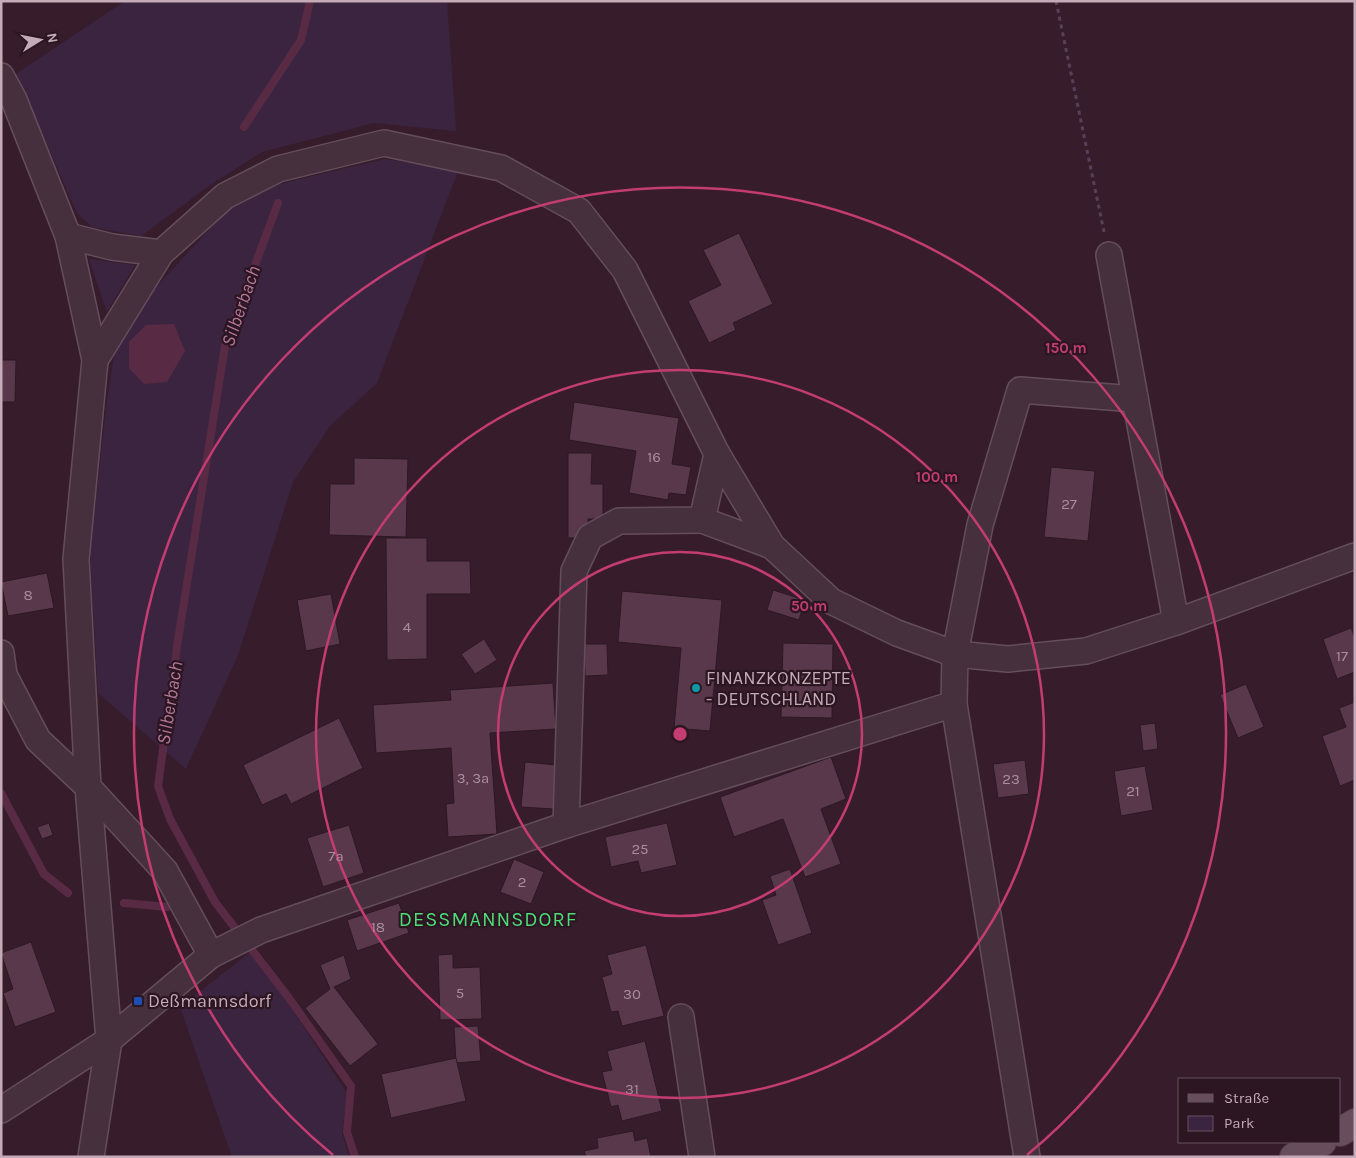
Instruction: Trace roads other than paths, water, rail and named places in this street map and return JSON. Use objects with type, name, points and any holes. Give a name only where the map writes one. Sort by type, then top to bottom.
[{"type":"main road","points":[[1341,1131],[1355,1124]]},
{"type":"main road","points":[[1294,1157],[1320,1143]]},
{"type":"street","points":[[1,76],[14,100],[68,236],[95,360],[76,559],[88,786],[109,1040],[91,1157]]},
{"type":"street","points":[[95,360],[161,253],[225,196],[278,169],[384,143],[501,168],[579,211],[625,270],[717,454],[772,546],[831,601],[897,633],[954,654],[1008,658],[1086,651],[1176,622],[1355,556]]},
{"type":"street","points":[[68,236],[112,247],[161,253]]},
{"type":"street","points":[[1109,255],[1176,622]]},
{"type":"street","points":[[1027,1157],[954,704],[954,654],[980,525],[1020,390],[1135,399]]},
{"type":"street","points":[[702,520],[717,454]]},
{"type":"street","points":[[566,825],[574,571],[590,537],[619,520],[702,520],[772,546]]},
{"type":"street","points":[[1,652],[4,675],[38,740],[88,786],[165,871],[222,950]]},
{"type":"street","points":[[1,1110],[109,1040],[222,950],[261,930],[566,825],[954,704]]},
{"type":"street","points":[[681,1016],[702,1157]]},
{"type":"waterway","name":"Silberbach","points":[[244,127],[301,40],[310,1]]},
{"type":"waterway","name":"Silberbach","points":[[278,203],[225,346],[178,640],[158,786],[170,819],[215,902],[289,998],[351,1086],[347,1132],[355,1157]]},
{"type":"waterway","points":[[1,793],[44,874],[68,893]]},
{"type":"waterway","points":[[124,903],[167,907]]},
{"type":"place","name":"FINANZKONZEPTE - DEUTSCHLAND","points":[[696,688]]},
{"type":"place","name":"Deßmannsdorf","points":[[138,1001]]},
{"type":"district","name":"DESSMANNSDORF","points":[[488,919]]}]
